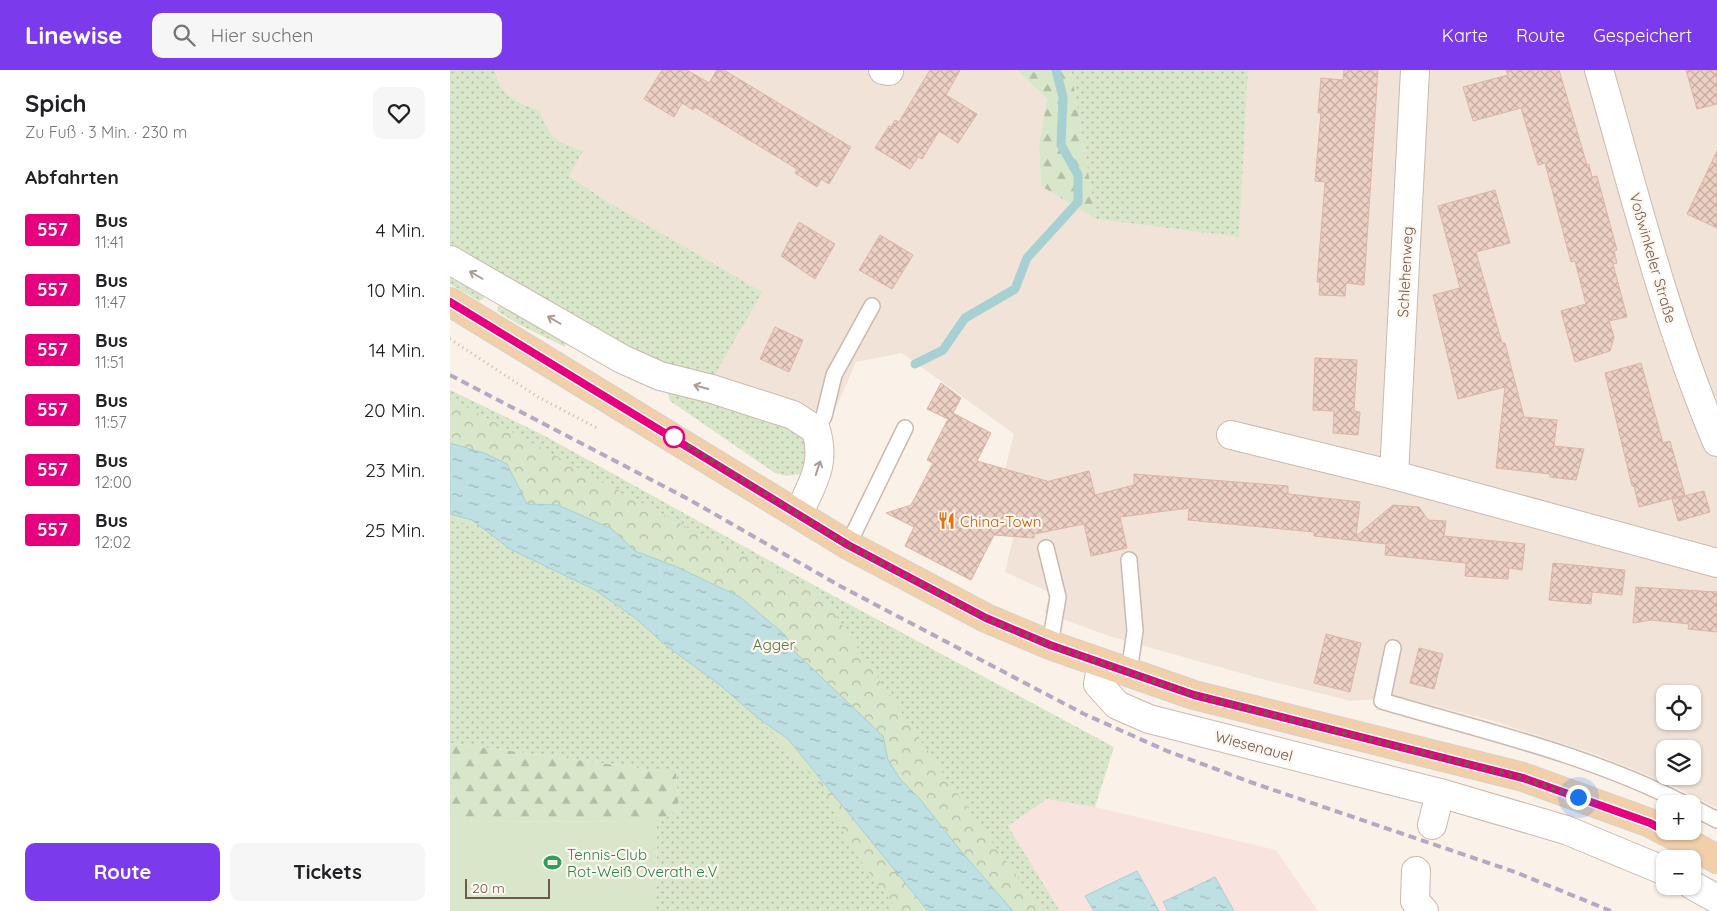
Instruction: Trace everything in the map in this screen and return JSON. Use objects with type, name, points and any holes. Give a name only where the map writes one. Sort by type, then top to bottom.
[{"type":"main road","points":[[450,302],[799,513],[848,545],[986,618],[1050,645],[1194,695],[1523,778],[1656,826]]},
{"type":"main road","points":[[1682,840],[1717,859]]},
{"type":"street","name":"Schlehenweg","points":[[1394,475],[1416,70]]},
{"type":"street","name":"Voßwinkeler Straße","points":[[1599,70],[1669,313],[1689,374],[1717,442]]},
{"type":"street","points":[[450,260],[630,362],[660,376],[712,389],[793,415],[816,430],[821,448],[820,464],[799,513]]},
{"type":"street","points":[[1232,435],[1394,475],[1717,563]]},
{"type":"street","name":"Wiesenauel","points":[[1102,664],[1098,684],[1117,705],[1148,719],[1440,793],[1566,830],[1656,867]]},
{"type":"street","points":[[1432,825],[1440,793]]},
{"type":"street","points":[[1416,871],[1415,901],[1424,911]]},
{"type":"street","points":[[1701,890],[1717,899]]},
{"type":"lane","points":[[816,430],[824,416],[834,375],[872,306]]},
{"type":"lane","points":[[848,545],[905,428]]},
{"type":"lane","points":[[1046,548],[1058,597],[1050,645]]},
{"type":"lane","points":[[1128,672],[1135,631],[1129,560]]},
{"type":"lane","points":[[1393,648],[1382,701],[1566,755],[1668,795]]},
{"type":"lane","points":[[1701,812],[1717,820]]},
{"type":"path","points":[[450,339],[467,350]]},
{"type":"shaded area","points":[[495,70],[1017,70],[1047,99],[1039,145],[1041,186],[1096,219],[1239,237],[1248,70],[1717,70],[1717,808],[1701,800],[1701,795],[1691,795],[1671,785],[1701,785],[1701,740],[1656,740],[1656,779],[1598,755],[1490,720],[1400,697],[1351,701],[1258,678],[1109,636],[1044,612],[1051,593],[1005,572],[1013,538],[996,504],[1014,434],[902,353],[856,362],[828,426],[713,378],[611,204],[569,176],[583,151],[560,144],[548,133],[540,111],[511,98],[500,89]]},
{"type":"shaded area","points":[[1047,799],[1095,807],[1276,850],[1318,911],[1060,911],[1008,826]]},
{"type":"green space","points":[[450,70],[495,70],[497,79],[505,93],[517,101],[540,111],[547,128],[560,142],[583,151],[569,176],[611,204],[762,292],[713,378],[652,360],[450,248]]},
{"type":"green space","points":[[1017,70],[1071,70],[1096,219],[1041,186],[1039,145],[1047,99]]},
{"type":"green space","points":[[1071,70],[1248,70],[1239,237],[1096,219]]},
{"type":"green space","points":[[450,273],[483,293],[484,299],[479,301],[450,284]]},
{"type":"green space","points":[[499,305],[507,305],[566,339],[565,347],[518,324],[497,311]]},
{"type":"green space","points":[[666,387],[717,400],[773,418],[788,425],[800,433],[807,443],[809,454],[806,464],[800,474],[786,476],[775,473],[670,401]]},
{"type":"green space","name":"Agger","points":[[450,390],[543,435],[819,588],[1114,747],[1095,807],[1047,799],[1008,826],[1060,911],[1013,911],[450,443]]},
{"type":"green space","name":"Agger","points":[[450,398],[697,533],[819,591],[947,779],[1042,911],[898,911],[849,845],[825,790],[753,712],[631,616],[523,551],[450,517]]},
{"type":"green space","points":[[450,514],[562,572],[634,617],[668,647],[788,739],[928,911],[656,911],[657,822],[679,809],[676,773],[450,743]]},
{"type":"green space","points":[[450,743],[676,773],[679,809],[657,822],[450,821]]},
{"type":"green space","name":"Tennis-Club Rot-Weiß Overath e.V","points":[[450,821],[657,822],[656,911],[450,911]]},
{"type":"water","points":[[450,443],[484,453],[507,464],[527,504],[558,505],[612,529],[635,551],[677,567],[740,597],[785,635],[795,652],[883,736],[888,760],[900,779],[920,799],[960,850],[1013,911],[928,911],[788,739],[758,718],[720,685],[668,647],[634,617],[595,590],[510,549],[472,520],[450,514]]},
{"type":"water","points":[[1137,871],[1159,911],[1094,911],[1085,896]]},
{"type":"water","points":[[1215,877],[1234,911],[1168,911],[1163,902]]},
{"type":"building","points":[[662,70],[687,70],[709,83],[717,70],[724,70],[851,147],[829,184],[821,179],[817,187],[795,173],[797,169],[695,107],[693,110],[682,103],[674,117],[644,99]]},
{"type":"building","points":[[930,70],[960,70],[946,95],[977,114],[958,143],[939,131],[922,159],[918,157],[910,169],[875,148],[889,126],[891,127],[895,120],[899,122]]},
{"type":"building","points":[[1344,70],[1378,70],[1364,285],[1346,283],[1345,296],[1319,295],[1320,282],[1317,282],[1325,182],[1315,181],[1321,113],[1318,113],[1321,78],[1343,80]]},
{"type":"building","points":[[1506,70],[1559,70],[1587,165],[1589,164],[1592,177],[1597,176],[1617,250],[1614,251],[1617,263],[1613,264],[1627,317],[1609,321],[1614,337],[1610,351],[1575,362],[1561,311],[1586,304],[1575,261],[1571,262],[1545,163],[1538,165],[1521,108],[1473,121],[1463,87],[1508,75]]},
{"type":"building","points":[[1686,70],[1717,70],[1717,104],[1697,109]]},
{"type":"building","points":[[1717,151],[1717,228],[1687,214]]},
{"type":"building","points":[[1495,190],[1510,243],[1476,252],[1502,343],[1505,343],[1524,417],[1557,420],[1554,446],[1584,449],[1576,480],[1550,477],[1550,474],[1496,468],[1505,387],[1458,399],[1433,295],[1460,288],[1438,206]]},
{"type":"building","points":[[799,222],[835,244],[815,279],[781,256]]},
{"type":"building","points":[[880,235],[913,255],[892,289],[859,270]]},
{"type":"building","points":[[775,327],[803,340],[789,372],[760,359]]},
{"type":"building","points":[[1315,358],[1357,360],[1354,411],[1360,412],[1358,435],[1333,433],[1334,411],[1313,410]]},
{"type":"building","points":[[1641,363],[1663,443],[1670,441],[1685,495],[1639,507],[1634,486],[1632,486],[1605,373]]},
{"type":"building","points":[[941,383],[961,398],[953,413],[991,433],[977,461],[1046,482],[1089,471],[1095,495],[1134,485],[1134,474],[1288,486],[1288,494],[1360,502],[1356,536],[1393,505],[1419,507],[1428,520],[1446,521],[1444,536],[1525,544],[1522,570],[1509,568],[1508,579],[1465,576],[1466,563],[1385,555],[1386,544],[1314,536],[1314,532],[1188,520],[1189,508],[1120,517],[1127,548],[1091,556],[1084,524],[1034,534],[1034,538],[994,535],[971,580],[905,546],[914,527],[886,513],[911,505],[933,463],[927,460],[948,419],[927,409]]},
{"type":"building","points":[[1704,491],[1710,512],[1678,521],[1672,499]]},
{"type":"building","points":[[1553,563],[1625,570],[1622,595],[1592,592],[1591,604],[1549,600]]},
{"type":"building","points":[[1636,587],[1717,592],[1717,632],[1688,629],[1689,624],[1651,620],[1633,623]]},
{"type":"building","points":[[1326,634],[1361,643],[1350,692],[1314,683]]},
{"type":"building","points":[[1419,648],[1443,654],[1434,689],[1410,683]]},
{"type":"waterway","points":[[915,364],[943,350],[965,318],[1015,289],[1027,258],[1078,202],[1078,175],[1061,145],[1063,97],[1056,70]]},
{"type":"railway","points":[[450,375],[690,500],[840,586],[1084,714],[1167,751],[1256,784],[1515,872],[1611,911]]},
{"type":"bus line","name":"557","points":[[450,302],[678,439],[848,545],[986,618],[1050,645],[1194,695],[1371,738],[1523,778],[1656,826]]},
{"type":"place","name":"China-Town","points":[[946,521]]},
{"type":"place","name":"Tennis-Club Rot-Weiß Overath e.V","points":[[553,863]]},
{"type":"route","points":[[674,437],[848,545],[986,618],[1050,645],[1194,695],[1371,738],[1523,778],[1578,797]]}]
